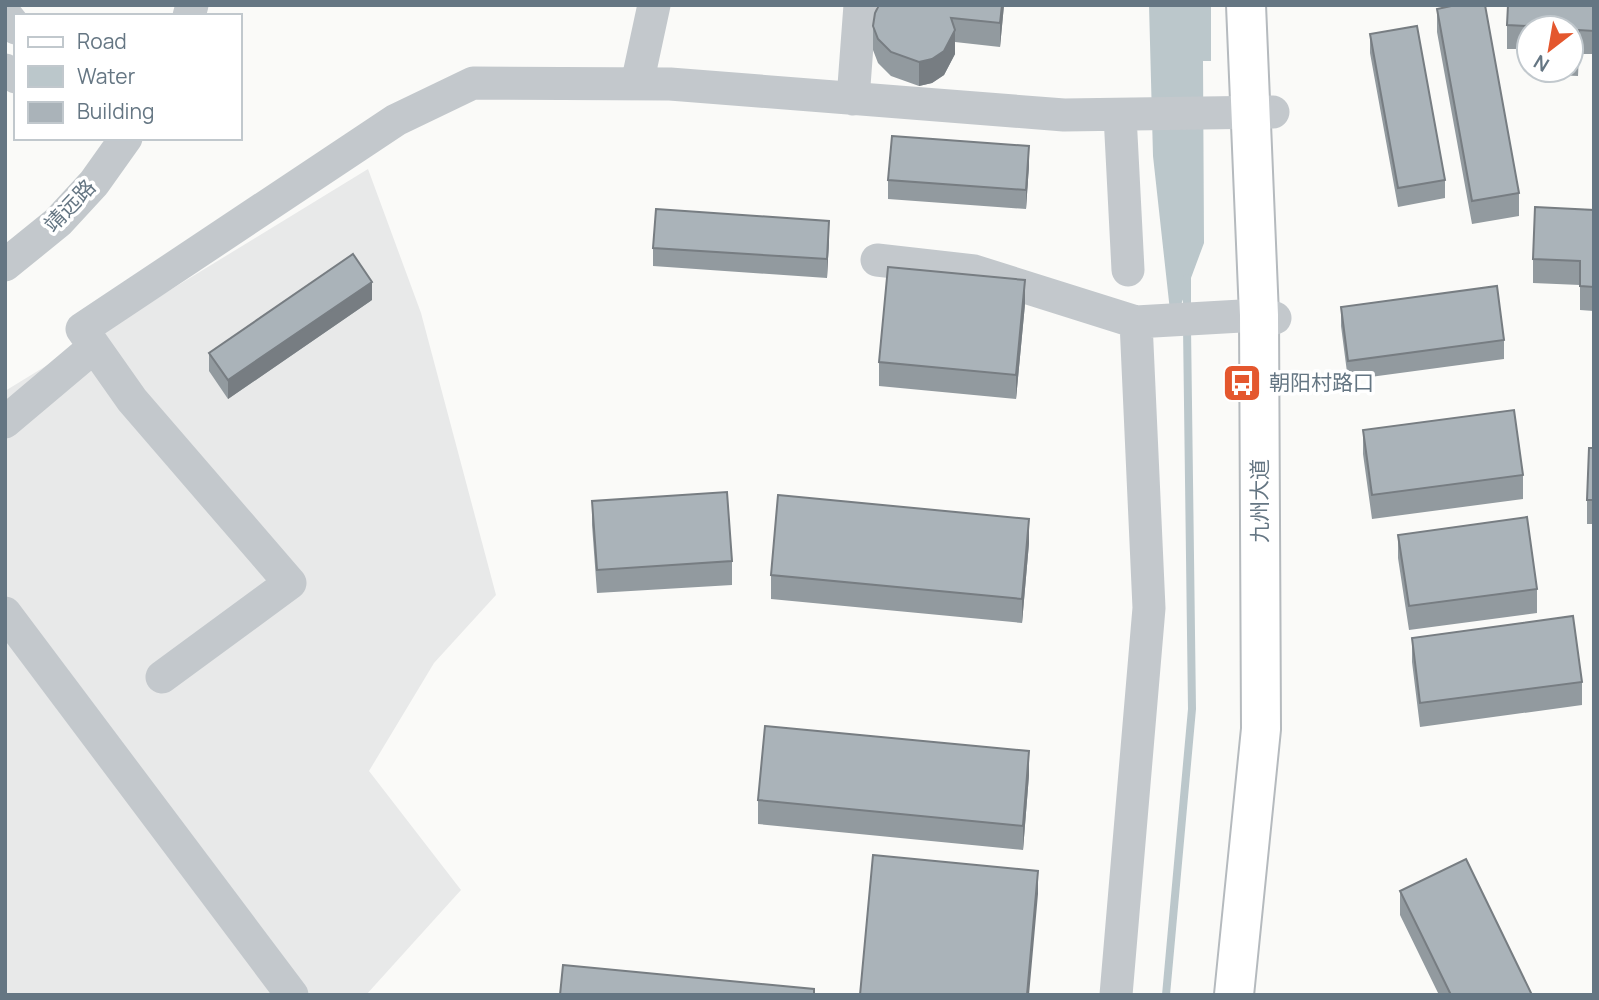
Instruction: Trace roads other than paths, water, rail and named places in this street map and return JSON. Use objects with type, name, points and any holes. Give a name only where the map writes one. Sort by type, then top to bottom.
[{"type":"main road","name":"九州大道","points":[[1234,995],[1261,729],[1267,316],[1246,114],[1247,5]]},
{"type":"main road","points":[[1246,114],[1271,5]]},
{"type":"main road","points":[[1258,995],[1274,848],[1280,733],[1267,316]]},
{"type":"street","points":[[637,84],[654,5]]},
{"type":"street","points":[[853,99],[860,5]]},
{"type":"street","points":[[162,677],[290,583],[132,400],[82,330],[396,120],[473,83],[637,84],[1064,115],[1246,114]]},
{"type":"street","points":[[1128,270],[1134,115]]},
{"type":"street","name":"靖远路","points":[[5,265],[58,222],[94,183],[123,140]]},
{"type":"street","points":[[877,260],[974,271],[1136,321],[1267,316]]},
{"type":"street","points":[[1116,995],[1149,608],[1136,321]]},
{"type":"street","points":[[5,422],[94,346]]},
{"type":"street","points":[[5,613],[292,995]]},
{"type":"water","points":[[1149,5],[1211,5],[1211,61],[1203,61],[1204,243],[1172,329],[1153,156]]},
{"type":"waterway","points":[[1187,278],[1187,310]]},
{"type":"waterway","points":[[1166,995],[1192,709],[1187,327]]},
{"type":"place","name":"朝阳村路口","points":[[1242,383]]}]
